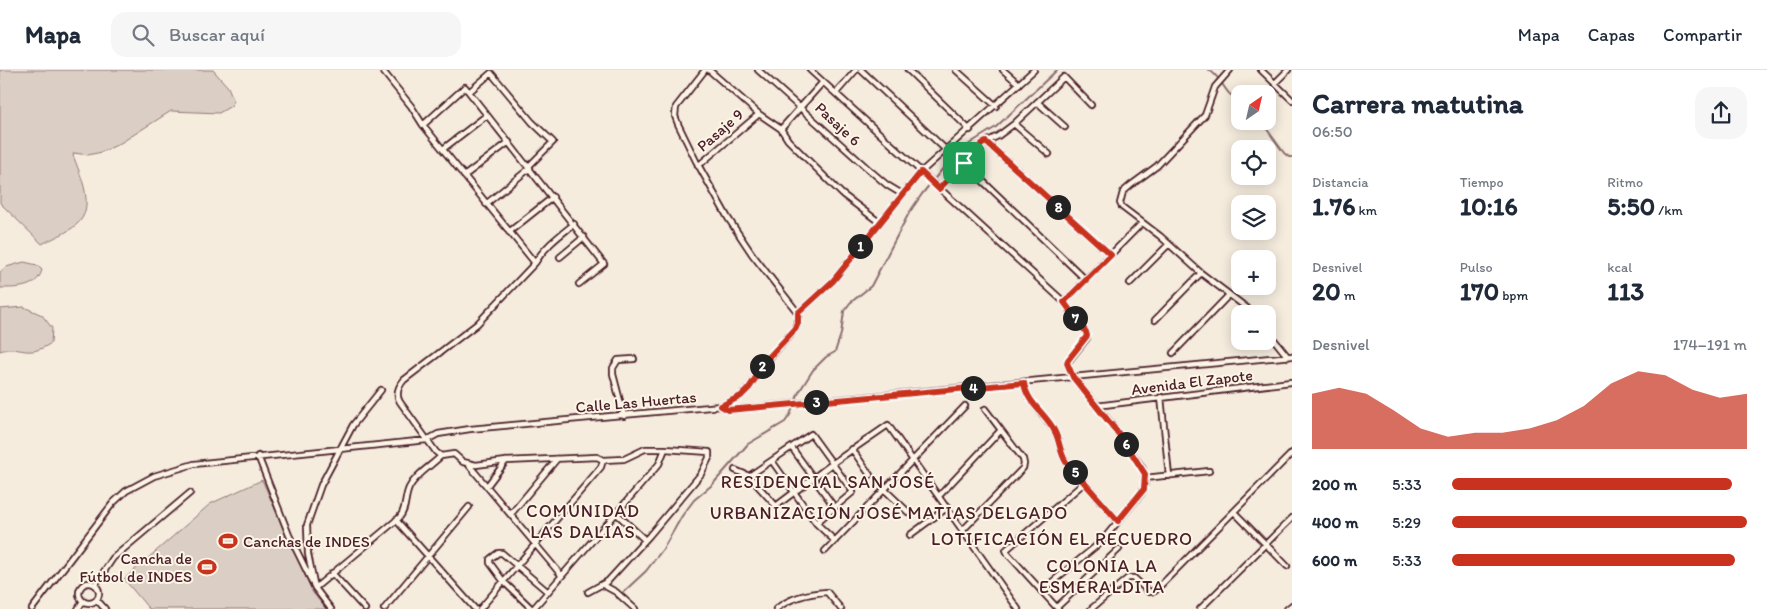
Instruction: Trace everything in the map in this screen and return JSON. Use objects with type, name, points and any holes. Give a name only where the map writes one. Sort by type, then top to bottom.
[{"type":"street","points":[[382,70],[411,106],[423,125],[535,263]]},
{"type":"street","points":[[705,70],[676,107],[675,116],[678,124],[698,166],[728,218],[752,254],[798,313],[833,281],[921,172],[970,130],[1034,70]]},
{"type":"street","points":[[709,70],[759,114],[781,129],[788,140],[842,194],[879,222]]},
{"type":"street","name":"Pasaje 6","points":[[758,70],[887,186],[902,194]]},
{"type":"street","points":[[810,70],[1064,302],[1086,332],[1087,336],[1067,363],[1073,377],[1122,438],[1142,467],[1145,478],[1144,489],[1101,542],[1042,591]]},
{"type":"street","points":[[836,93],[856,70]]},
{"type":"street","points":[[861,70],[946,150]]},
{"type":"street","points":[[908,70],[970,130]]},
{"type":"street","points":[[956,70],[996,106]]},
{"type":"street","points":[[1003,70],[1019,84]]},
{"type":"street","points":[[1230,70],[1215,87],[1205,115],[1157,166],[1131,184],[1124,192],[1120,203],[1122,207],[1241,305]]},
{"type":"street","points":[[1261,70],[1292,100]]},
{"type":"street","points":[[1275,84],[1288,70]]},
{"type":"street","points":[[469,92],[491,73],[522,111],[553,142],[529,168],[486,204]]},
{"type":"street","points":[[939,189],[982,144],[998,136],[1014,124],[1064,77],[1091,104]]},
{"type":"street","points":[[781,129],[823,82]]},
{"type":"street","points":[[423,125],[465,87],[604,264],[579,284]]},
{"type":"street","points":[[1037,102],[1065,128]]},
{"type":"street","points":[[443,150],[487,114]]},
{"type":"street","name":"Pasaje 9","points":[[698,166],[759,114]]},
{"type":"street","points":[[1014,124],[1049,154]]},
{"type":"street","points":[[464,176],[509,142]]},
{"type":"street","points":[[986,142],[1111,255]]},
{"type":"street","points":[[964,163],[1086,280]]},
{"type":"street","points":[[509,232],[553,197]]},
{"type":"street","points":[[1064,302],[1142,223]]},
{"type":"street","points":[[441,456],[427,440],[398,398],[397,391],[400,385],[477,324],[535,263],[550,243],[574,224]]},
{"type":"street","points":[[560,257],[584,237]]},
{"type":"street","points":[[1130,283],[1169,244]]},
{"type":"street","points":[[1155,320],[1201,273]]},
{"type":"street","points":[[1173,352],[1229,295]]},
{"type":"street","name":"Calle Las Huertas","points":[[32,609],[103,515],[126,491],[154,476],[194,464],[427,440],[438,434],[470,429],[721,406],[741,396],[749,388],[770,356],[796,328],[798,313]]},
{"type":"street","points":[[1276,341],[1290,357]]},
{"type":"street","points":[[721,406],[728,410],[1290,357]]},
{"type":"street","points":[[624,416],[613,368],[618,360],[634,359]]},
{"type":"street","name":"Avenida El Zapote","points":[[1096,406],[1291,382]]},
{"type":"street","points":[[1024,383],[1028,397],[1055,432],[1066,462],[1118,521]]},
{"type":"street","points":[[315,588],[308,554],[308,525],[321,485],[353,425],[381,390]]},
{"type":"street","points":[[1161,397],[1169,476]]},
{"type":"street","points":[[825,551],[966,406]]},
{"type":"street","points":[[963,530],[1024,464],[1023,459],[985,409]]},
{"type":"street","points":[[735,470],[749,476],[776,506],[813,477],[888,424],[1018,609]]},
{"type":"street","points":[[939,496],[1001,430]]},
{"type":"street","points":[[749,476],[811,434],[853,492],[816,523]]},
{"type":"street","points":[[792,448],[835,508]]},
{"type":"street","points":[[467,463],[476,465],[506,461],[597,457],[603,460],[624,459],[644,449],[709,452],[709,458],[692,486],[603,585],[588,592]]},
{"type":"street","points":[[548,592],[502,553],[498,553],[490,559],[490,563],[504,582],[533,609],[548,592],[562,576],[616,513],[660,464],[665,449]]},
{"type":"street","points":[[852,449],[870,475]]},
{"type":"street","points":[[315,588],[403,514],[408,492],[414,481],[441,456],[454,454],[467,463],[512,514],[562,576]]},
{"type":"street","points":[[1091,609],[1128,578],[1134,578],[1149,592],[1155,591],[1291,455]]},
{"type":"street","points":[[258,456],[289,535],[315,588],[331,609]]},
{"type":"street","points":[[512,514],[557,459]]},
{"type":"street","points":[[480,609],[601,467],[603,460]]},
{"type":"street","points":[[486,486],[506,461]]},
{"type":"street","points":[[772,461],[816,523],[835,541]]},
{"type":"street","points":[[1145,478],[1209,471]]},
{"type":"street","points":[[1084,483],[1006,550],[1008,554],[1058,608],[1119,549]]},
{"type":"street","points":[[885,490],[908,512]]},
{"type":"street","points":[[95,585],[113,558],[190,493]]},
{"type":"street","points":[[384,609],[469,507]]},
{"type":"street","points":[[910,535],[948,507]]},
{"type":"street","points":[[1234,512],[1287,566]]},
{"type":"street","points":[[616,513],[645,540]]},
{"type":"street","points":[[1200,609],[1292,518]]},
{"type":"street","points":[[396,520],[475,609]]},
{"type":"street","points":[[332,573],[365,609]]},
{"type":"street","points":[[85,584],[95,585],[100,594],[97,600],[89,603],[83,601],[80,589],[85,584]]},
{"type":"street","points":[[603,585],[616,592],[635,609]]},
{"type":"street","points":[[776,609],[784,603],[802,596],[827,592],[841,609]]},
{"type":"street","points":[[97,600],[105,609]]},
{"type":"street","points":[[78,609],[83,601]]},
{"type":"street","points":[[1287,609],[1292,605]]},
{"type":"shaded area","points":[[0,70],[213,70],[228,87],[234,101],[231,106],[219,113],[171,111],[119,144],[102,152],[88,155],[74,153],[73,155],[85,191],[85,210],[82,218],[76,225],[42,244],[0,203]]},
{"type":"shaded area","points":[[24,262],[37,265],[42,270],[36,281],[25,286],[0,288],[0,272],[6,267]]},
{"type":"shaded area","points":[[24,307],[42,315],[52,328],[51,343],[43,348],[30,351],[7,349],[0,351],[0,309]]},
{"type":"shaded area","name":"Canchas de INDES","points":[[262,480],[313,593],[326,609],[149,609],[124,579],[210,504]]},
{"type":"waterway","points":[[617,598],[646,571],[663,549],[682,516],[694,500],[712,485],[748,444],[785,422],[790,415],[799,392],[813,370],[826,357],[835,352],[841,334],[844,311],[850,303],[871,286],[909,213],[949,161],[972,142],[996,127],[1057,70]]},
{"type":"waterway","points":[[1209,70],[1231,95]]},
{"type":"waterway","points":[[1267,130],[1284,153],[1292,157]]},
{"type":"place","name":"Canchas de INDES","points":[[228,541]]},
{"type":"place","name":"Cancha de Fútbol de INDES","points":[[207,567]]},
{"type":"district","name":"RESIDENCIAL SAN JOSÉ","points":[[828,482]]},
{"type":"district","name":"URBANIZACIÓN JOSÉ MATIAS DELGADO","points":[[889,513]]},
{"type":"district","name":"COMUNIDAD LAS DALIAS","points":[[583,521]]},
{"type":"district","name":"LOTIFICACIÓN EL RECUEDRO","points":[[1062,539]]},
{"type":"district","name":"COLONIA LA ESMERALDITA","points":[[1102,576]]},
{"type":"route","points":[[986,142],[1111,255],[1064,302],[1087,336],[1068,360],[1067,363],[1073,377],[1122,438],[1145,474],[1144,489],[1118,521],[1066,462],[1055,432],[1028,397],[1024,383],[728,410],[721,406],[741,396],[749,388],[770,356],[796,328],[798,313],[833,281],[921,172],[939,189],[964,163],[986,142]]}]
